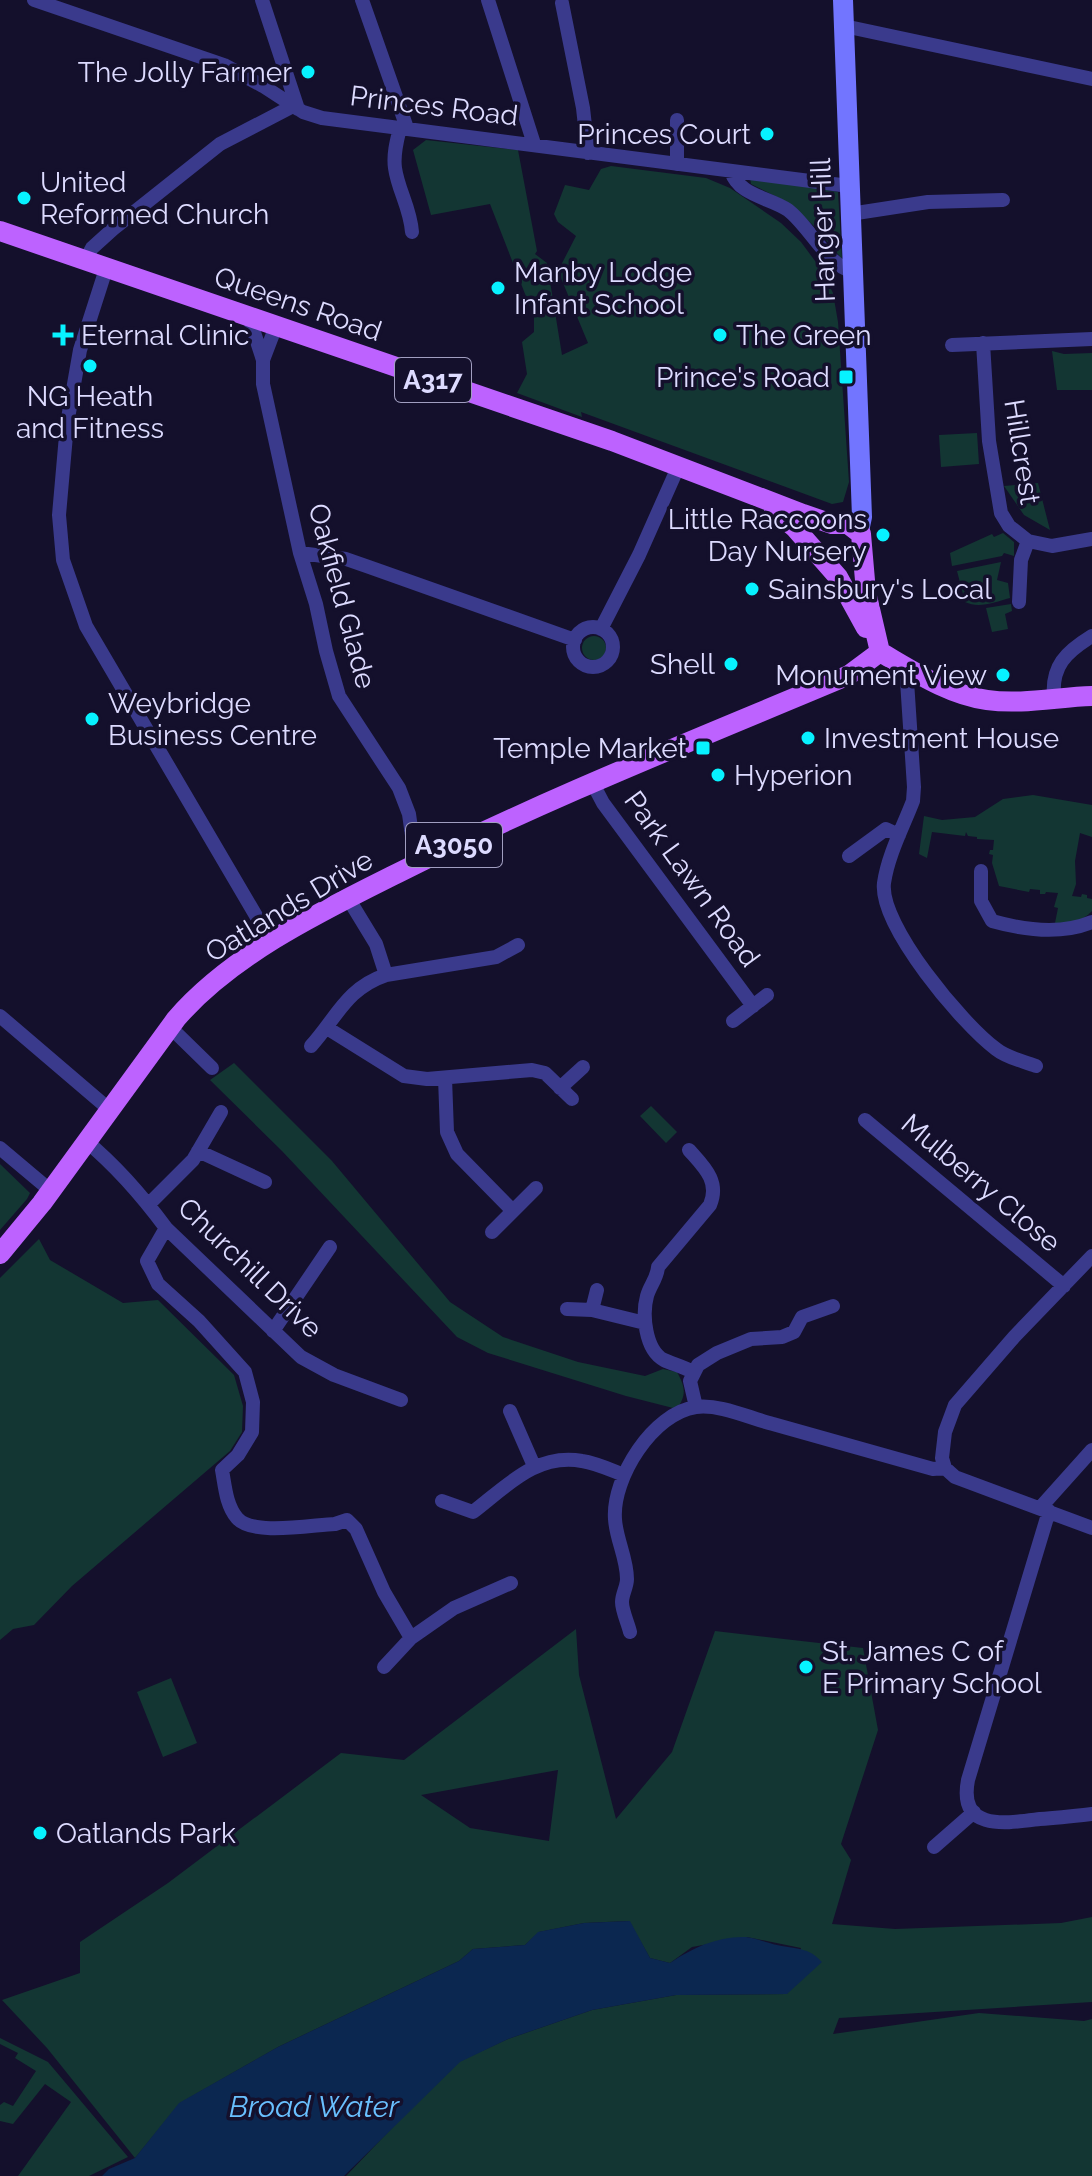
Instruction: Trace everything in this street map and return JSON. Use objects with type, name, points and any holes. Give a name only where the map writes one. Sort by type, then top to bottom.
[{"type":"main road","name":"Hanger Hill","points":[[843,0],[852,271],[850,522],[864,554],[866,592],[880,652]]},
{"type":"main road","name":"Queens Road","points":[[0,231],[679,465],[757,498],[850,522]]},
{"type":"main road","name":"Queens Road","points":[[757,498],[787,520],[832,570],[848,592],[880,652]]},
{"type":"main road","points":[[815,550],[821,532],[850,522]]},
{"type":"main road","points":[[832,570],[850,565],[864,554]]},
{"type":"main road","name":"Oatlands Drive","points":[[0,1254],[51,1191],[170,1027],[221,977],[348,898],[438,853],[518,814],[849,675],[880,652]]},
{"type":"main road","points":[[880,652],[951,689],[982,699],[1003,701],[1092,696]]},
{"type":"street","name":"Princes Road","points":[[34,0],[224,65],[296,107],[322,118],[849,186]]},
{"type":"street","points":[[85,261],[92,248],[113,229],[208,153],[296,107],[262,0]]},
{"type":"street","points":[[362,0],[404,128],[395,149],[395,168],[409,209],[412,232]]},
{"type":"street","points":[[488,0],[534,144]]},
{"type":"street","points":[[562,3],[583,108],[588,153]]},
{"type":"street","points":[[844,26],[1092,79]]},
{"type":"street","points":[[677,120],[677,164]]},
{"type":"street","points":[[731,171],[739,185],[787,210],[819,242],[833,262],[852,271]]},
{"type":"street","points":[[850,214],[928,202],[1003,200]]},
{"type":"street","points":[[106,269],[80,350],[69,411],[59,515],[63,560],[86,626],[272,943]]},
{"type":"street","name":"Oakfield Glade","points":[[249,317],[263,360],[263,384],[300,553],[339,696],[399,788],[409,814],[416,864]]},
{"type":"street","name":"Oakfield Glade","points":[[263,360],[276,326]]},
{"type":"street","points":[[952,345],[1092,339]]},
{"type":"street","name":"Hillcrest","points":[[983,343],[989,441],[1001,513],[1009,526],[1028,541],[1052,546],[1092,539]]},
{"type":"street","points":[[601,629],[633,568],[679,465]]},
{"type":"street","points":[[1019,602],[1021,560],[1028,541]]},
{"type":"street","points":[[300,553],[346,559],[575,640]]},
{"type":"street","points":[[589,628],[601,629],[613,644],[610,657],[601,666],[588,666],[577,659],[573,646],[575,640],[589,628]]},
{"type":"street","points":[[1054,698],[1053,679],[1061,659],[1092,636]]},
{"type":"street","points":[[911,670],[907,681],[913,801],[884,883],[885,901],[919,964],[954,1008],[998,1052],[1036,1066]]},
{"type":"street","name":"Park Lawn Road","points":[[592,782],[603,803],[753,1006]]},
{"type":"street","points":[[849,856],[886,829],[899,835]]},
{"type":"street","points":[[411,830],[438,853]]},
{"type":"street","points":[[981,871],[981,901],[992,921],[1014,927],[1067,930],[1092,922]]},
{"type":"street","points":[[348,898],[376,944],[386,975]]},
{"type":"street","points":[[311,1046],[347,998],[369,981],[386,975],[496,957],[518,945]]},
{"type":"street","points":[[733,1021],[767,995]]},
{"type":"street","points":[[0,1016],[110,1110]]},
{"type":"street","points":[[170,1027],[212,1068]]},
{"type":"street","points":[[327,1028],[404,1076],[427,1079],[532,1070],[545,1073],[572,1099]]},
{"type":"street","points":[[560,1088],[583,1067]]},
{"type":"street","points":[[445,1078],[447,1132],[457,1154],[513,1211]]},
{"type":"street","points":[[149,1204],[177,1178],[198,1151],[221,1112]]},
{"type":"street","name":"Mulberry Close","points":[[865,1120],[1064,1286]]},
{"type":"street","name":"Churchill Drive","points":[[86,1141],[149,1204],[166,1228],[301,1357],[334,1375],[401,1400]]},
{"type":"street","points":[[0,1148],[51,1191]]},
{"type":"street","points":[[689,1150],[711,1175],[713,1198],[658,1267],[657,1278],[647,1295],[645,1323],[649,1339],[660,1357],[693,1372]]},
{"type":"street","points":[[198,1151],[265,1182]]},
{"type":"street","points":[[492,1232],[536,1188]]},
{"type":"street","points":[[166,1228],[147,1261],[158,1284],[199,1321],[245,1372],[253,1402],[252,1432],[238,1455],[222,1470],[226,1495],[238,1519],[256,1529],[335,1524],[347,1520],[356,1529],[384,1592],[411,1638]]},
{"type":"street","points":[[273,1331],[330,1247]]},
{"type":"street","points":[[1092,1256],[1014,1337],[955,1405],[948,1419],[942,1447],[945,1468],[955,1477],[1092,1528]]},
{"type":"street","points":[[592,1310],[597,1290]]},
{"type":"street","points":[[696,1407],[690,1381],[698,1365],[717,1353],[751,1339],[782,1337],[794,1332],[802,1317],[833,1306]]},
{"type":"street","points":[[567,1309],[592,1310],[645,1323]]},
{"type":"street","points":[[630,1632],[622,1602],[628,1582],[625,1557],[614,1518],[624,1475],[647,1437],[662,1422],[682,1411],[696,1407],[732,1412],[933,1469],[945,1468]]},
{"type":"street","points":[[510,1411],[534,1466]]},
{"type":"street","points":[[1092,1450],[1044,1509],[968,1780],[967,1800],[978,1816],[1000,1824],[1092,1814]]},
{"type":"street","points":[[442,1501],[473,1512],[534,1466],[560,1459],[585,1461],[624,1475]]},
{"type":"street","points":[[384,1667],[411,1638],[454,1608],[511,1583]]},
{"type":"street","points":[[934,1847],[974,1812]]},
{"type":"green space","points":[[426,140],[518,150],[537,251],[535,254],[547,263],[562,355],[588,343],[558,271],[576,236],[558,222],[554,214],[565,185],[589,190],[601,169],[611,166],[706,178],[730,188],[781,223],[801,242],[821,269],[833,293],[838,322],[849,482],[843,502],[832,504],[581,412],[582,417],[517,393],[527,374],[522,342],[534,332],[534,317],[490,204],[431,215],[413,150]]},
{"type":"green space","points":[[750,177],[838,192],[842,259],[789,203],[751,184]]},
{"type":"green space","points":[[1052,351],[1092,353],[1092,390],[1057,390]]},
{"type":"green space","points":[[977,433],[979,464],[941,467],[939,435]]},
{"type":"green space","points":[[1038,483],[1050,530],[1024,515],[1004,486]]},
{"type":"green space","points":[[1003,533],[1014,542],[1014,556],[1004,553],[1002,556],[952,566],[950,553],[992,534],[994,537]]},
{"type":"green space","points":[[1001,562],[997,580],[1008,583],[1010,598],[981,605],[965,602],[957,571]]},
{"type":"green space","points":[[1011,604],[1012,611],[1005,614],[1008,629],[992,632],[986,608]]},
{"type":"green space","points":[[594,636],[605,643],[606,648],[599,659],[594,660],[583,653],[582,648],[589,637]]},
{"type":"green space","points":[[1033,795],[1092,805],[1092,837],[1080,833],[1075,861],[1076,884],[1072,896],[1081,897],[1082,894],[1092,899],[1092,911],[1080,920],[1055,923],[1058,908],[1054,907],[1058,893],[1040,894],[1040,890],[1030,889],[1029,892],[999,886],[992,863],[993,855],[989,854],[993,850],[994,840],[977,839],[966,832],[965,836],[932,832],[927,858],[919,854],[924,816],[942,820],[975,817],[1003,799]]},
{"type":"green space","points":[[234,1063],[332,1161],[450,1302],[503,1337],[578,1362],[645,1376],[663,1369],[677,1372],[684,1390],[677,1409],[488,1353],[457,1337],[282,1151],[210,1080]]},
{"type":"green space","points":[[651,1106],[677,1132],[666,1143],[640,1116]]},
{"type":"green space","points":[[0,1164],[30,1193],[0,1230]]},
{"type":"green space","points":[[39,1239],[50,1260],[123,1303],[158,1300],[234,1375],[243,1406],[242,1432],[230,1451],[72,1586],[34,1625],[13,1629],[0,1640],[0,1278]]},
{"type":"green space","points":[[576,1629],[579,1675],[616,1819],[672,1752],[715,1631],[863,1648],[878,1730],[841,1844],[851,1860],[832,1924],[895,1929],[1061,1923],[1092,1917],[1092,2002],[839,2018],[833,2034],[979,2013],[1084,2021],[1092,2019],[1092,2176],[346,2176],[460,2061],[508,2039],[592,2010],[676,1995],[787,1994],[801,1948],[747,1937],[692,1947],[670,1963],[650,1958],[629,1921],[584,1923],[539,1932],[525,1945],[473,1949],[459,1961],[278,2047],[180,2103],[135,2158],[47,2048],[2,2000],[80,1973],[80,1942],[168,1883],[341,1753],[404,1760]],"holes":[[[558,1770],[549,1841],[470,1828],[421,1795]]]},
{"type":"green space","points":[[171,1678],[197,1743],[163,1757],[137,1692]]},
{"type":"green space","points":[[0,2038],[48,2062],[128,2157],[89,2176],[18,2176],[71,2102],[45,2084],[13,2124],[0,2121],[0,2105],[4,2102],[13,2106],[36,2071],[15,2058],[18,2053],[0,2044]]},
{"type":"water","name":"Broad Water","points":[[630,1921],[650,1958],[670,1963],[706,1944],[746,1937],[807,1951],[822,1962],[787,1994],[676,1995],[592,2010],[508,2039],[460,2062],[344,2176],[102,2176],[109,2169],[135,2158],[179,2103],[278,2047],[459,1961],[473,1949],[525,1945],[538,1932],[584,1923]]},
{"type":"place","name":"The Jolly Farmer","points":[[308,72]]},
{"type":"place","name":"Princes Court","points":[[767,134]]},
{"type":"place","name":"United Reformed Church","points":[[24,198]]},
{"type":"place","name":"Manby Lodge Infant School","points":[[498,288]]},
{"type":"place","name":"Eternal Clinic","points":[[63,335]]},
{"type":"place","name":"The Green","points":[[720,335]]},
{"type":"place","name":"NG Heath and Fitness","points":[[90,366]]},
{"type":"place","name":"Prince's Road","points":[[846,377]]},
{"type":"place","name":"Little Raccoons Day Nursery","points":[[883,535]]},
{"type":"place","name":"Sainsbury's Local","points":[[752,589]]},
{"type":"place","name":"Shell","points":[[731,664]]},
{"type":"place","name":"Monument View","points":[[1003,675]]},
{"type":"place","name":"Weybridge Business Centre","points":[[92,719]]},
{"type":"place","name":"Investment House","points":[[808,738]]},
{"type":"place","name":"Temple Market","points":[[703,748]]},
{"type":"place","name":"Hyperion","points":[[718,775]]},
{"type":"place","name":"St. James C of E Primary School","points":[[806,1667]]},
{"type":"place","name":"Oatlands Park","points":[[40,1833]]}]
